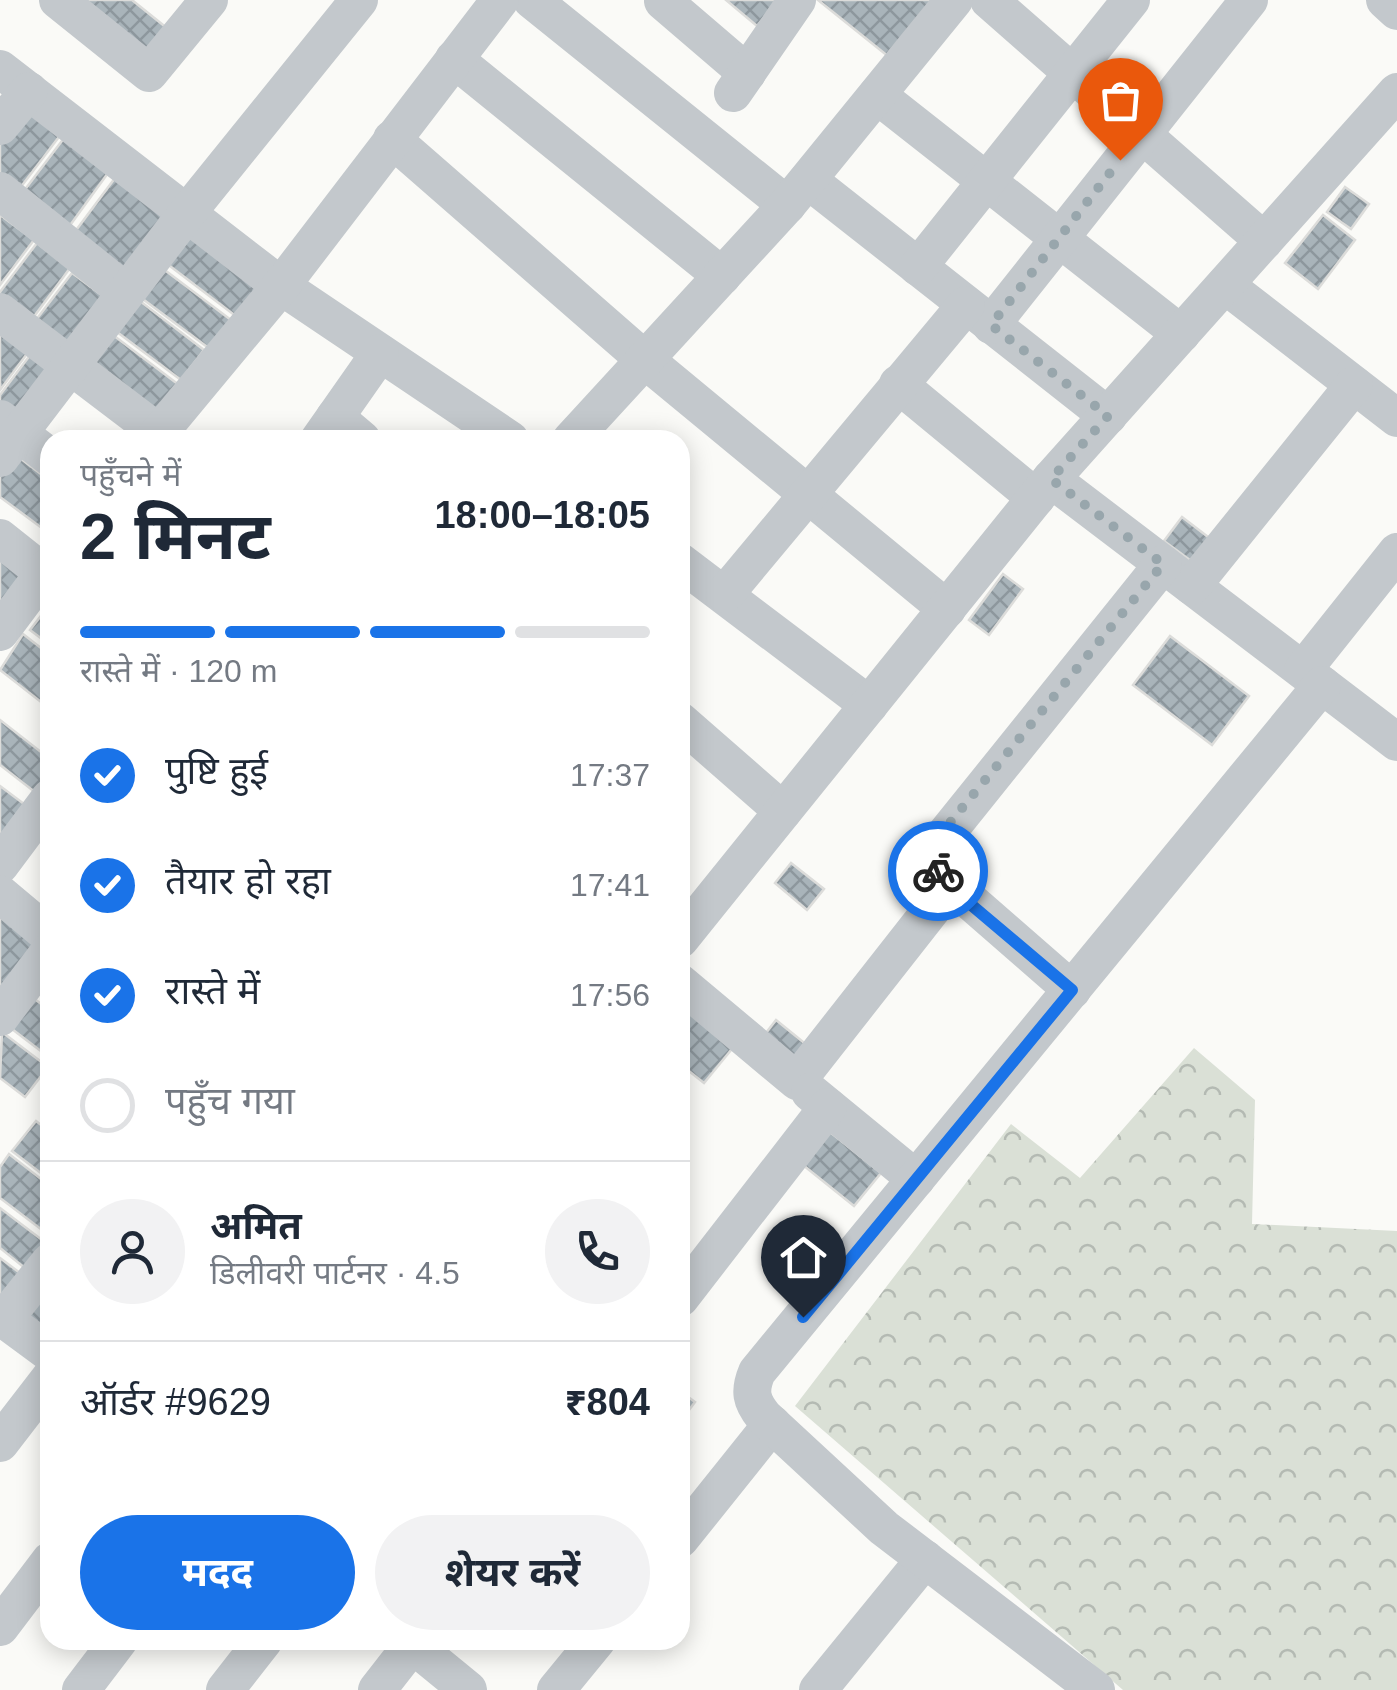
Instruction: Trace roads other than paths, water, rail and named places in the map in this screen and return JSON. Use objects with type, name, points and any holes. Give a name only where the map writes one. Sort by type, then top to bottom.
[{"type":"street","points":[[58,0],[149,73],[209,0]]},
{"type":"street","points":[[40,451],[6,436],[72,363],[359,0]]},
{"type":"street","points":[[161,430],[281,286],[500,0]]},
{"type":"street","points":[[532,0],[798,193],[918,267],[1108,416]]},
{"type":"street","points":[[663,1],[740,83],[797,0]]},
{"type":"street","points":[[579,430],[798,193],[954,0]]},
{"type":"street","points":[[989,0],[1264,241]]},
{"type":"street","points":[[918,267],[1131,0]]},
{"type":"street","points":[[725,594],[898,384],[1059,238],[1249,0]]},
{"type":"street","points":[[1385,0],[1397,10]]},
{"type":"street","points":[[454,59],[722,276]]},
{"type":"street","points":[[0,126],[14,80],[281,286],[495,430]]},
{"type":"street","points":[[693,896],[784,810],[1044,488],[1397,92]]},
{"type":"street","points":[[877,94],[1181,334]]},
{"type":"street","points":[[392,140],[644,359],[947,609]]},
{"type":"street","points":[[0,191],[126,292]]},
{"type":"street","points":[[1225,285],[1397,418]]},
{"type":"street","points":[[0,312],[72,363],[149,430]]},
{"type":"street","points":[[340,430],[380,353]]},
{"type":"street","points":[[898,384],[1044,488],[1177,575],[1397,742]]},
{"type":"street","points":[[1072,990],[950,886],[934,860],[944,830],[1354,385]]},
{"type":"street","points":[[0,538],[40,564]]},
{"type":"street","points":[[1096,1690],[884,1528],[772,1424],[754,1404],[750,1387],[758,1372],[1072,990],[1312,678],[1397,552]]},
{"type":"street","points":[[690,569],[868,705]]},
{"type":"street","points":[[0,632],[40,578]]},
{"type":"street","points":[[690,730],[784,810]]},
{"type":"street","points":[[0,865],[40,811]]},
{"type":"street","points":[[797,1081],[950,886]]},
{"type":"street","points":[[0,894],[40,928]]},
{"type":"street","points":[[0,1017],[40,964]]},
{"type":"street","points":[[690,991],[916,1178]]},
{"type":"street","points":[[690,1285],[828,1107]]},
{"type":"street","points":[[40,1274],[2,1318],[40,1346]]},
{"type":"street","points":[[0,1443],[40,1391]]},
{"type":"street","points":[[690,1526],[772,1424]]},
{"type":"street","points":[[818,1690],[925,1559]]},
{"type":"street","points":[[0,1627],[40,1575]]},
{"type":"street","points":[[82,1690],[112,1650]]},
{"type":"street","points":[[224,1690],[256,1650]]},
{"type":"street","points":[[377,1690],[406,1650]]},
{"type":"street","points":[[422,1650],[468,1690]]},
{"type":"street","points":[[556,1690],[589,1650]]}]
